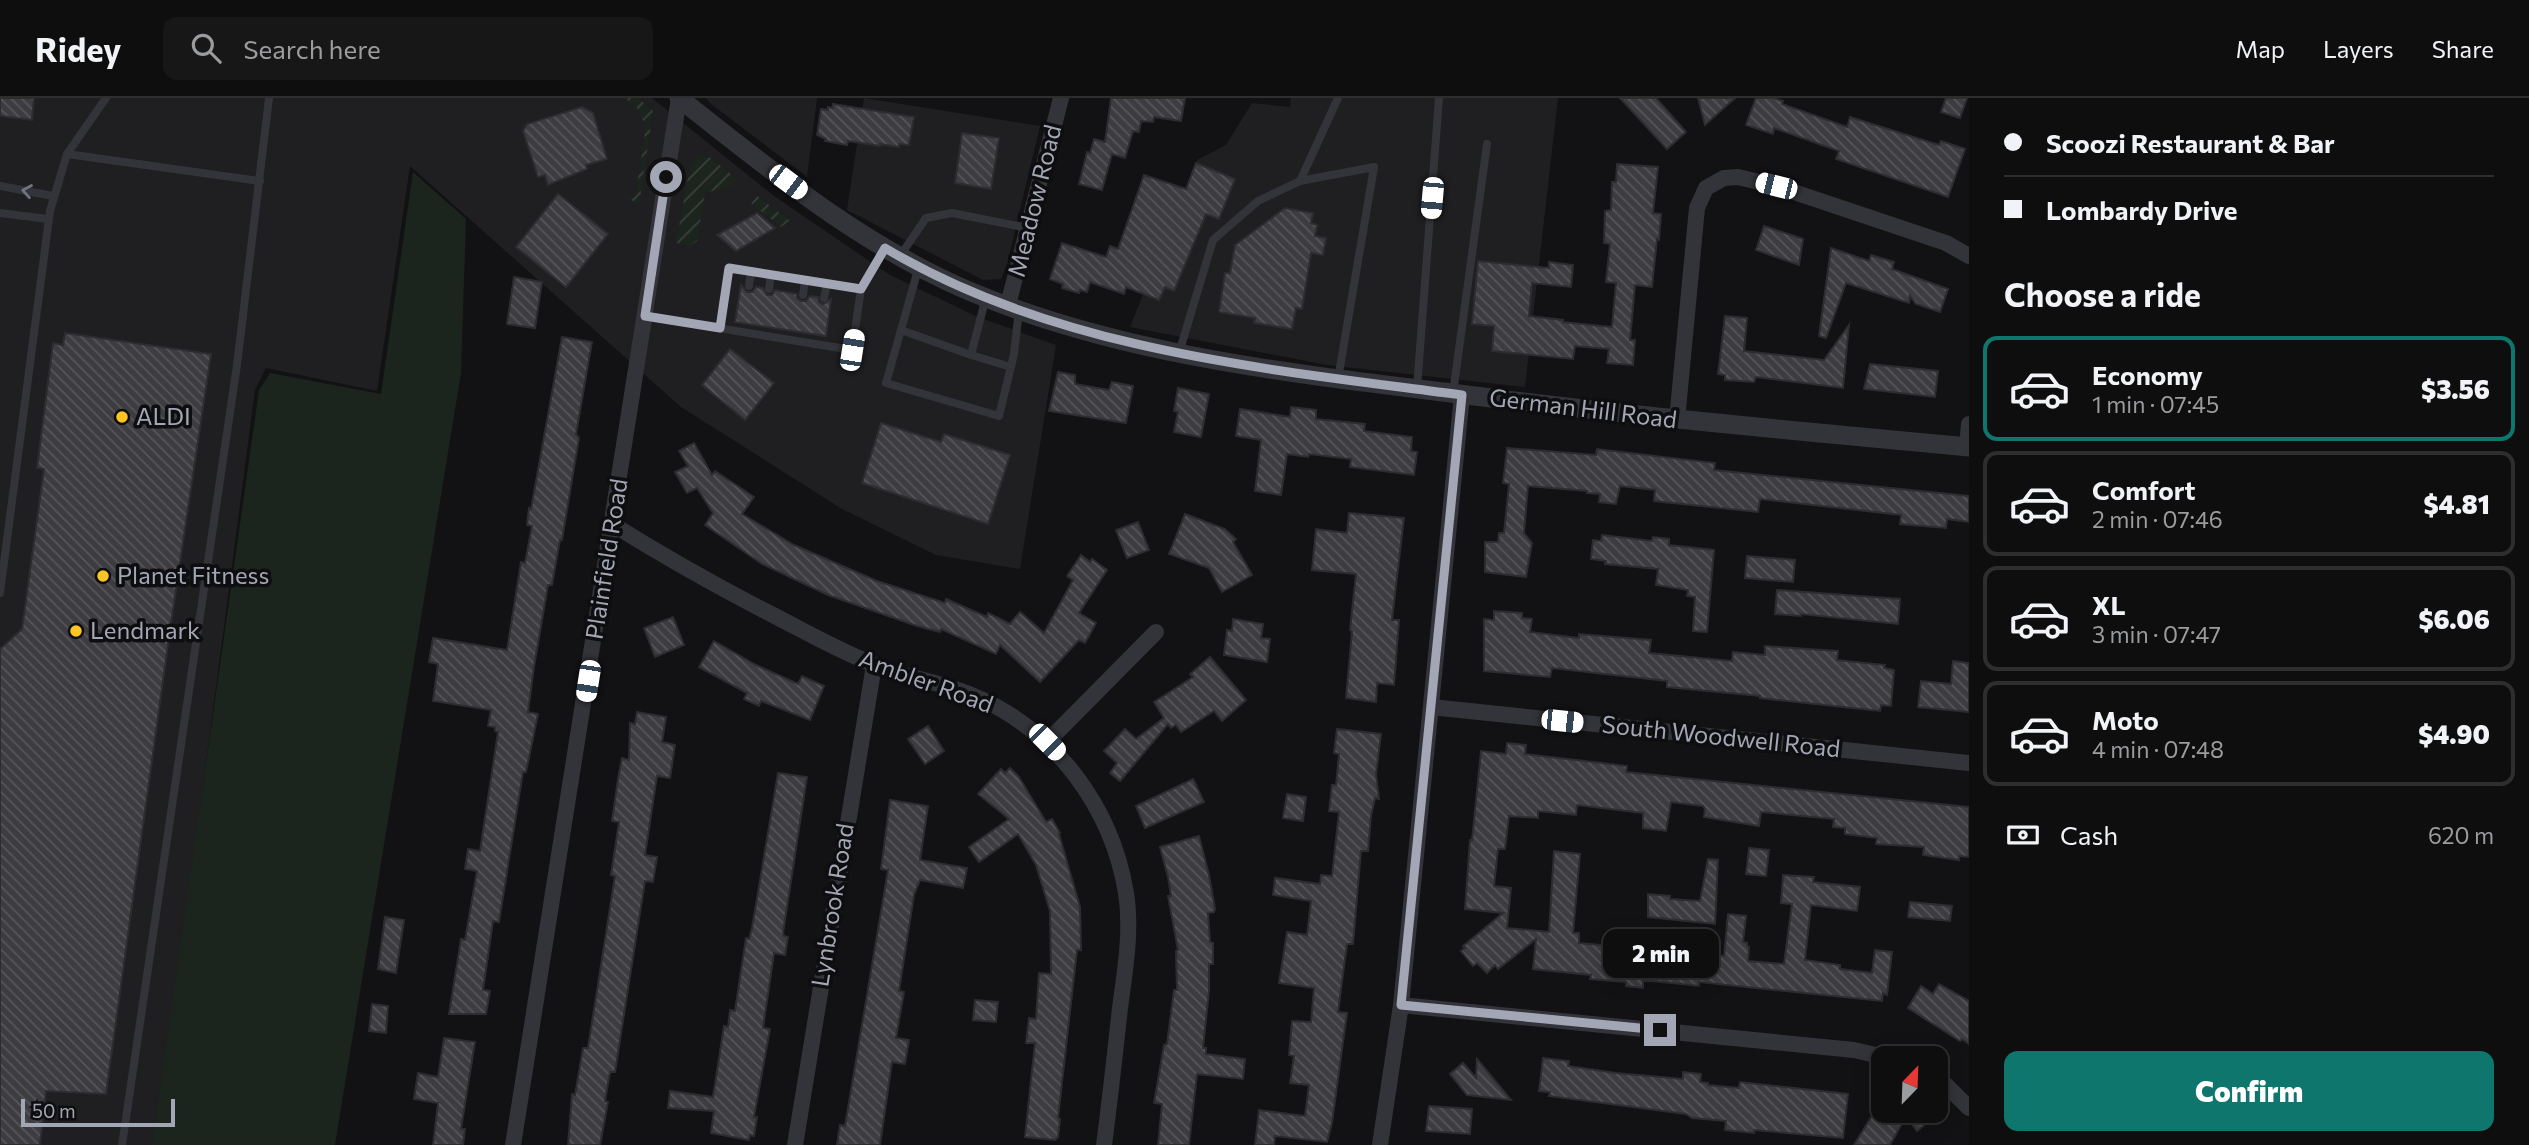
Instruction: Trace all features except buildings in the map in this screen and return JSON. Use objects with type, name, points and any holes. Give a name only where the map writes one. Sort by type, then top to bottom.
[{"type":"street","name":"German Hill Road","points":[[679,98],[805,195],[893,252],[986,297],[1089,331],[1180,353],[1339,379],[1677,420],[1968,447]]},
{"type":"street","name":"Plainfield Road","points":[[513,1145],[679,98]]},
{"type":"street","name":"Meadow Road","points":[[1014,307],[1028,228],[1061,98]]},
{"type":"street","points":[[1677,420],[1697,208],[1706,188],[1724,178],[1738,177],[1776,186],[1946,243],[1969,256]]},
{"type":"street","points":[[1380,1145],[1401,1005],[1431,707],[1457,394]]},
{"type":"street","points":[[1968,447],[1969,424]]},
{"type":"street","name":"Ambler Road","points":[[612,524],[714,584],[808,634],[874,665],[973,695],[1018,719],[1047,742],[1074,774],[1114,848],[1126,894],[1128,947],[1104,1145]]},
{"type":"street","points":[[1047,742],[1156,632]]},
{"type":"street","name":"Lynbrook Road","points":[[794,1145],[874,665]]},
{"type":"street","name":"South Woodwell Road","points":[[1431,707],[1969,763]]},
{"type":"street","points":[[1401,1005],[1871,1053]]},
{"type":"street","points":[[1948,1088],[1969,1108]]},
{"type":"lane","points":[[0,593],[48,219],[66,153],[106,98]]},
{"type":"lane","points":[[122,1145],[235,379],[269,98]]},
{"type":"lane","points":[[1300,181],[1338,98]]},
{"type":"lane","points":[[1416,389],[1439,98]]},
{"type":"lane","points":[[1457,394],[1487,144]]},
{"type":"lane","points":[[66,153],[260,181]]},
{"type":"lane","points":[[1180,353],[1213,240],[1258,201],[1300,181],[1374,167],[1339,379]]},
{"type":"lane","points":[[0,186],[53,196]]},
{"type":"lane","points":[[0,213],[48,219]]},
{"type":"lane","points":[[645,316],[796,336],[852,350],[861,289],[926,218],[952,213],[1028,228]]},
{"type":"lane","points":[[919,266],[886,383],[999,416],[1011,367],[1014,307]]},
{"type":"lane","points":[[720,328],[729,268],[861,289]]},
{"type":"lane","points":[[749,286],[751,272]]},
{"type":"lane","points":[[769,289],[771,275]]},
{"type":"lane","points":[[803,295],[805,281]]},
{"type":"lane","points":[[824,298],[827,284]]},
{"type":"lane","points":[[971,355],[986,297]]},
{"type":"lane","points":[[901,330],[1011,367]]},
{"type":"shaded area","points":[[0,98],[652,98],[774,196],[890,275],[978,317],[1056,345],[1020,569],[936,555],[842,509],[681,407],[410,166],[377,391],[266,368],[255,390],[156,1145],[0,1145]]},
{"type":"shaded area","points":[[625,98],[638,98],[653,111],[639,205],[622,194],[635,197],[646,127],[637,108]]},
{"type":"shaded area","points":[[706,98],[817,98],[807,177],[711,104]]},
{"type":"shaded area","points":[[864,98],[1040,126],[1007,264],[1001,279],[983,280],[847,210]]},
{"type":"shaded area","points":[[1291,98],[1558,98],[1525,387],[1327,365],[1130,327],[1197,160],[1226,145],[1252,103],[1290,107]]},
{"type":"shaded area","points":[[700,156],[711,158],[737,179],[733,185],[705,193],[697,241],[690,246],[676,243],[690,167]]},
{"type":"shaded area","points":[[413,172],[466,219],[461,373],[335,1145],[152,1145],[259,390],[270,373],[381,394]]},
{"type":"shaded area","points":[[757,196],[790,221],[781,227],[751,203]]},
{"type":"place","name":"ALDI","points":[[122,417]]},
{"type":"place","name":"Planet Fitness","points":[[103,576]]},
{"type":"place","name":"Lendmark","points":[[76,631]]},
{"type":"route","points":[[666,177],[645,316],[720,328],[729,268],[861,289],[885,248],[971,291],[1089,331],[1171,351],[1249,365],[1462,395],[1401,1005],[1660,1030]]}]
